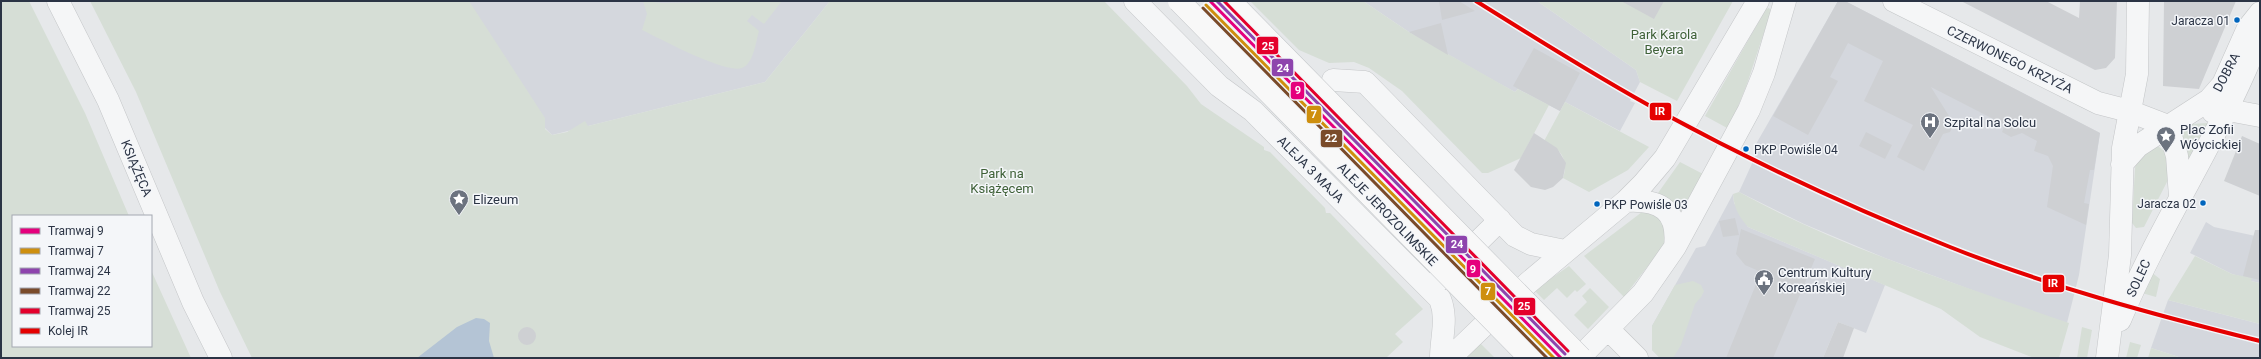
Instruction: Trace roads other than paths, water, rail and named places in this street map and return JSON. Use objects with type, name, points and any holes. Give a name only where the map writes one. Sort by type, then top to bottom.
[{"type":"main road","name":"ALEJE JEROZOLIMSKIE","points":[[1179,1],[1530,358]]},
{"type":"main road","points":[[1230,1],[1580,358]]},
{"type":"street","name":"KSIĄŻĘCA","points":[[58,1],[108,100],[193,302],[221,358]]},
{"type":"street","name":"ALEJA 3 MAJA","points":[[1135,1],[1219,86],[1253,111],[1440,299],[1444,309],[1441,358]]},
{"type":"street","points":[[1450,358],[1528,283],[1626,201],[1665,158],[1758,1]]},
{"type":"street","points":[[1580,358],[1643,293],[1675,247],[1749,110],[1764,73],[1785,1]]},
{"type":"street","name":"CZERWONEGO KRZYŻA","points":[[1894,1],[2098,103],[2173,122]]},
{"type":"street","points":[[2138,1],[2137,74],[2129,111],[2122,164],[2121,225],[2130,234],[2140,238],[2160,234],[2228,110]]},
{"type":"street","name":"DOBRA","points":[[2173,122],[2209,100],[2218,90],[2248,28],[2260,13]]},
{"type":"street","name":"DOBRA","points":[[2228,110],[2246,73],[2260,35]]},
{"type":"street","points":[[1333,80],[1365,82],[1515,236],[1531,244],[1565,251]]},
{"type":"street","points":[[2122,164],[2138,146],[2173,122],[2228,110],[2260,116]]},
{"type":"street","points":[[2173,122],[2179,167],[2180,197]]},
{"type":"street","points":[[1626,201],[1641,200],[1664,208],[1672,217],[1676,226],[1675,247]]},
{"type":"street","points":[[1430,289],[1500,220]]},
{"type":"street","name":"SOLEC","points":[[2108,351],[2120,255],[2121,225]]},
{"type":"street","name":"SOLEC","points":[[2108,351],[2138,277],[2160,234]]},
{"type":"street","points":[[1608,329],[1637,358]]},
{"type":"water","points":[[476,318],[484,319],[490,323],[489,341],[494,358],[417,358],[457,327]]},
{"type":"tram line","name":"9","points":[[1210,1],[1561,358]]},
{"type":"tram line","name":"24","points":[[1217,1],[1565,354]]},
{"type":"tram line","name":"25","points":[[1224,1],[1568,351]]},
{"type":"tram line","name":"7","points":[[1206,5],[1554,358]]},
{"type":"tram line","name":"22","points":[[1203,8],[1547,358]]},
{"type":"rail line","name":"IR","points":[[1476,1],[1591,72],[1661,112],[1768,167],[1876,217],[1950,247],[2026,275],[2142,310],[2260,341]]},
{"type":"place","name":"Jaracza 01","points":[[2237,20]]},
{"type":"place","name":"Szpital na Solcu","points":[[1930,139]]},
{"type":"place","name":"PKP Powiśle 04","points":[[1746,149]]},
{"type":"place","name":"Plac Zofii Wóycickiej","points":[[2166,153]]},
{"type":"place","name":"Jaracza 02","points":[[2203,203]]},
{"type":"place","name":"PKP Powiśle 03","points":[[1597,204]]},
{"type":"place","name":"Elizeum","points":[[459,216]]},
{"type":"place","name":"Centrum Kultury Koreańskiej","points":[[1764,296]]},
{"type":"park label","name":"Park Karola Beyera","points":[[1664,42]]},
{"type":"park label","name":"Park na Książęcem","points":[[1002,180]]}]
